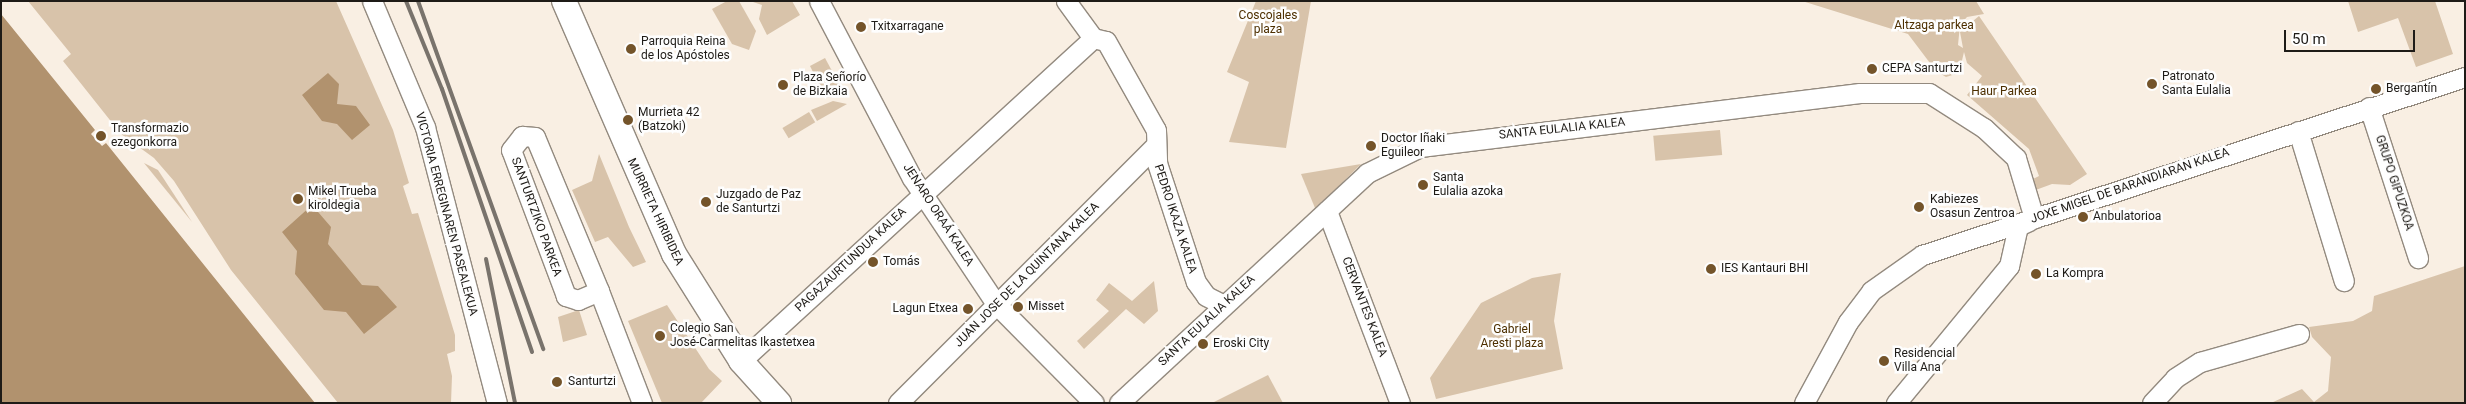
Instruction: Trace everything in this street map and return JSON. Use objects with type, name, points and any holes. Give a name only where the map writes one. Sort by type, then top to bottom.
[{"type":"street","name":"VICTORIA ERREGINAREN PASEALEKUA","points":[[372,1],[424,127],[497,403]]},
{"type":"street","name":"MURRIETA HIRIBIDEA","points":[[564,1],[674,254],[741,361],[779,403]]},
{"type":"street","name":"JENARO ORAÁ KALEA","points":[[818,1],[923,194],[996,304],[1094,403]]},
{"type":"street","name":"PEDRO IKAZA KALEA","points":[[1066,1],[1093,38],[1106,41],[1120,62],[1156,130],[1154,147],[1196,282],[1206,296],[1224,305]]},
{"type":"street","name":"PAGAZAURTUNDUA KALEA","points":[[741,361],[1093,38]]},
{"type":"street","name":"JOXE MIGEL DE BARANDIARAN KALEA","points":[[1804,403],[1848,322],[1871,291],[1922,255],[1994,233],[2369,107],[2465,77]]},
{"type":"street","name":"SANTA EULALIA KALEA","points":[[1119,403],[1367,173],[1420,147],[1860,93],[1923,93],[1984,128],[2016,158],[2034,218]]},
{"type":"street","name":"GRUPO GIPUZKOA","points":[[2369,107],[2418,258]]},
{"type":"street","points":[[2298,131],[2344,281]]},
{"type":"street","name":"SANTURTZIKO PARKEA","points":[[599,292],[578,300],[566,296],[511,150],[522,136],[535,137],[599,292],[642,403]]},
{"type":"street","name":"JUAN JOSE DE LA QUINTANA KALEA","points":[[898,403],[1154,147]]},
{"type":"street","name":"CERVANTES KALEA","points":[[1327,211],[1400,403]]},
{"type":"street","points":[[1896,403],[2009,266],[2018,226],[2034,218]]},
{"type":"street","points":[[1994,233],[2006,235],[2015,246]]},
{"type":"street","points":[[2152,403],[2175,378],[2200,362],[2299,334]]},
{"type":"green space","name":"Mikel Trueba kiroldegia","points":[[28,1],[336,1],[393,130],[409,183],[403,186],[412,214],[418,213],[455,335],[455,351],[447,354],[452,376],[451,403],[338,403],[231,270],[174,181],[154,158],[121,134],[63,61],[71,54]]},
{"type":"green space","points":[[727,1],[739,1],[756,31],[749,50],[732,44],[712,9]]},
{"type":"green space","points":[[750,1],[792,1],[800,15],[767,35],[759,19],[762,5]]},
{"type":"green space","name":"Coscojales plaza","points":[[1256,1],[1311,1],[1286,148],[1229,142],[1249,82],[1227,72]]},
{"type":"green space","points":[[1802,1],[1976,1],[1984,14],[1967,17],[1960,25],[1958,45],[1963,48],[1960,32],[1979,16],[2087,174],[2070,185],[2052,184],[2033,191],[2029,181],[2039,176],[2029,149],[1967,95],[1982,76],[1967,63],[1964,52],[1959,73],[1946,77],[1936,71],[1908,34]]},
{"type":"green space","points":[[2348,1],[2435,1],[2453,54],[2416,67],[2398,18],[2358,32]]},
{"type":"green space","points":[[825,58],[845,95],[826,98],[810,66]]},
{"type":"green space","points":[[833,101],[847,104],[817,121],[811,110]]},
{"type":"green space","points":[[809,112],[815,122],[789,138],[782,128]]},
{"type":"green space","points":[[1720,130],[1722,155],[1655,161],[1653,136]]},
{"type":"green space","points":[[599,154],[629,227],[646,262],[633,267],[608,237],[595,242],[572,190],[592,181]]},
{"type":"green space","points":[[144,163],[158,170],[192,222]]},
{"type":"green space","points":[[1361,164],[1336,189],[1315,208],[1301,174]]},
{"type":"green space","points":[[2465,266],[2465,403],[2271,403],[2302,389],[2314,402],[2328,391],[2331,357],[2312,337],[2309,327],[2353,321],[2372,311],[2374,296]]},
{"type":"green space","name":"Gabriel Aresti plaza","points":[[1561,273],[1554,321],[1563,369],[1436,399],[1430,378],[1481,303],[1532,278]]},
{"type":"green space","points":[[1154,281],[1158,311],[1144,324],[1126,309],[1084,349],[1077,341],[1109,311],[1096,300],[1109,283],[1132,301]]},
{"type":"green space","name":"Colegio San José-Carmelitas Ikastetxea","points":[[667,305],[709,369],[722,381],[701,403],[662,403],[628,321]]},
{"type":"green space","points":[[579,310],[587,335],[563,342],[558,317]]},
{"type":"green space","points":[[1268,375],[1283,403],[1212,403]]},
{"type":"shaded area","points":[[1,14],[95,130],[91,134],[102,146],[106,143],[315,403],[1,403]]},
{"type":"shaded area","points":[[328,73],[339,84],[337,104],[356,106],[370,125],[352,140],[337,124],[322,121],[302,95]]},
{"type":"shaded area","points":[[312,205],[331,227],[328,244],[362,285],[378,286],[397,307],[364,334],[346,312],[324,310],[295,274],[297,251],[282,232]]},
{"type":"railway","points":[[406,1],[442,89],[532,352]]},
{"type":"railway","points":[[418,1],[543,349]]},
{"type":"railway","points":[[486,259],[515,403]]},
{"type":"place","name":"Txitxarragane","points":[[861,27]]},
{"type":"place","name":"Parroquia Reina de los Apóstoles","points":[[631,49]]},
{"type":"place","name":"CEPA Santurtzi","points":[[1872,69]]},
{"type":"place","name":"Patronato Santa Eulalia","points":[[2152,84]]},
{"type":"place","name":"Plaza Señorío de Bizkaia","points":[[783,85]]},
{"type":"place","name":"Bergantín","points":[[2376,89]]},
{"type":"place","name":"Murrieta 42 (Batzoki)","points":[[628,120]]},
{"type":"place","name":"Transformazio ezegonkorra","points":[[101,136]]},
{"type":"place","name":"Doctor Iñaki Eguileor","points":[[1371,146]]},
{"type":"place","name":"Santa Eulalia azoka","points":[[1423,185]]},
{"type":"place","name":"Mikel Trueba kiroldegia","points":[[298,199]]},
{"type":"place","name":"Juzgado de Paz de Santurtzi","points":[[706,202]]},
{"type":"place","name":"Kabiezes Osasun Zentroa","points":[[1919,207]]},
{"type":"place","name":"Anbulatorioa","points":[[2083,217]]},
{"type":"place","name":"Tomás","points":[[873,262]]},
{"type":"place","name":"IES Kantauri BHI","points":[[1711,269]]},
{"type":"place","name":"La Kompra","points":[[2036,274]]},
{"type":"place","name":"Misset","points":[[1018,307]]},
{"type":"place","name":"Lagun Etxea","points":[[968,309]]},
{"type":"place","name":"Colegio San José-Carmelitas Ikastetxea","points":[[660,336]]},
{"type":"place","name":"Eroski City","points":[[1203,344]]},
{"type":"place","name":"Residencial Villa Ana","points":[[1884,361]]},
{"type":"place","name":"Santurtzi","points":[[557,382]]},
{"type":"park label","name":"Altzaga parkea","points":[[1934,26]]},
{"type":"park label","name":"Haur Parkea","points":[[2004,92]]}]
